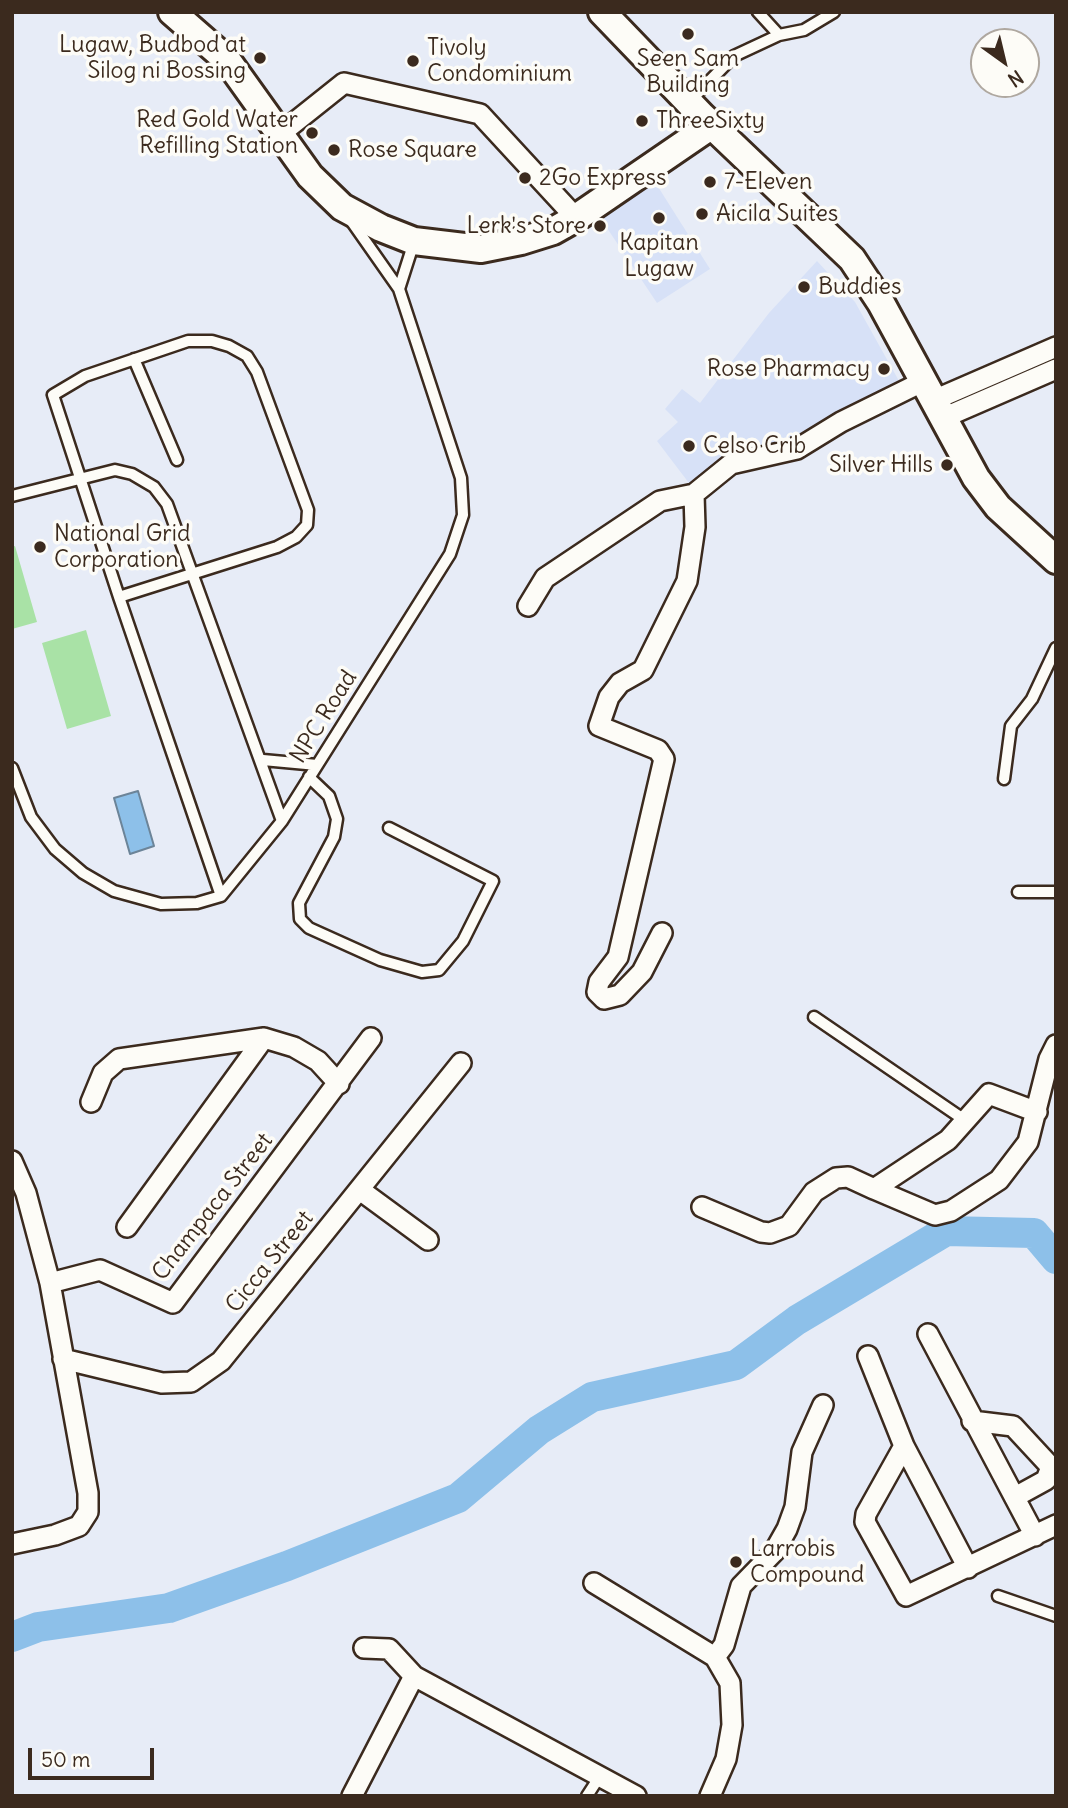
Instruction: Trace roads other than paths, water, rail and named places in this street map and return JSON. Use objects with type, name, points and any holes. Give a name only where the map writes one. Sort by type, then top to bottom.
[{"type":"main road","points":[[172,12],[227,60],[310,176],[342,207],[381,229],[414,241],[481,249],[553,231],[712,125]]},
{"type":"main road","points":[[602,12],[688,102],[852,259],[881,303],[976,478],[998,507],[1056,560]]},
{"type":"street","points":[[280,134],[344,83],[480,114],[576,218]]},
{"type":"street","points":[[934,400],[1056,347]]},
{"type":"street","points":[[528,606],[545,578],[576,554],[660,501],[694,494],[731,464],[797,449],[841,422],[1056,369]]},
{"type":"street","points":[[662,933],[642,972],[620,995],[604,999],[597,992],[599,982],[618,957],[664,759],[658,750],[599,726],[609,696],[620,683],[643,670],[687,581],[695,527],[694,494]]},
{"type":"street","points":[[91,1102],[103,1073],[119,1059],[264,1038],[294,1046],[318,1061],[339,1084]]},
{"type":"street","points":[[127,1227],[264,1038]]},
{"type":"street","name":"Champaca Street","points":[[50,1283],[100,1270],[173,1303],[371,1038]]},
{"type":"street","points":[[702,1207],[761,1232],[770,1233],[789,1226],[814,1192],[836,1178],[857,1180],[935,1215],[951,1211],[1004,1175],[1028,1142],[1049,1059],[1056,1045]]},
{"type":"street","name":"Cicca Street","points":[[63,1359],[162,1383],[191,1382],[221,1361],[461,1063]]},
{"type":"street","points":[[874,1189],[948,1140],[985,1096],[993,1093],[1037,1112]]},
{"type":"street","points":[[12,1161],[26,1193],[50,1283],[88,1493],[88,1512],[79,1526],[55,1535],[12,1544]]},
{"type":"street","points":[[360,1190],[428,1240]]},
{"type":"street","points":[[928,1334],[1035,1536]]},
{"type":"street","points":[[868,1356],[904,1446],[968,1568]]},
{"type":"street","points":[[715,1657],[724,1645],[741,1587],[774,1552],[787,1530],[795,1507],[802,1452],[823,1405]]},
{"type":"street","points":[[972,1421],[1013,1426],[1051,1467],[1046,1480],[1015,1497]]},
{"type":"street","points":[[904,1446],[866,1514],[869,1530],[906,1595],[1056,1525]]},
{"type":"street","points":[[594,1583],[715,1657],[730,1683],[732,1724],[726,1759],[710,1796]]},
{"type":"street","points":[[364,1648],[389,1649],[414,1676],[636,1796]]},
{"type":"street","points":[[352,1796],[414,1676]]},
{"type":"lane","points":[[758,12],[779,35]]},
{"type":"lane","points":[[688,102],[734,56],[779,35],[804,30],[834,12]]},
{"type":"lane","name":"NPC Road","points":[[221,896],[282,821],[450,554],[463,515],[461,478],[399,289],[342,207]]},
{"type":"lane","points":[[399,289],[414,241]]},
{"type":"lane","points":[[12,768],[14,781],[31,817],[55,849],[83,873],[114,891],[161,904],[197,903],[221,896],[119,597],[53,395],[85,376],[188,341],[212,341],[247,356],[257,372],[308,510],[307,526],[296,537],[277,547],[119,597]]},
{"type":"lane","points":[[134,359],[177,460]]},
{"type":"lane","points":[[12,496],[115,470],[132,474],[154,487],[167,504],[282,821]]},
{"type":"lane","points":[[1004,779],[1011,726],[1032,699],[1056,648]]},
{"type":"lane","points":[[262,760],[317,765]]},
{"type":"lane","points":[[309,777],[329,796],[337,819],[334,836],[299,903],[300,919],[309,929],[380,960],[422,972],[439,970],[463,941],[493,881],[389,828]]},
{"type":"lane","points":[[1018,892],[1056,892]]},
{"type":"lane","points":[[814,1017],[966,1121]]},
{"type":"lane","points":[[998,1597],[1056,1616]]},
{"type":"lane","points":[[587,1796],[601,1776]]},
{"type":"water","points":[[138,791],[154,846],[130,854],[114,798]]},
{"type":"waterway","points":[[12,1637],[38,1627],[169,1608],[287,1566],[458,1498],[539,1430],[592,1397],[736,1365],[797,1320],[946,1231],[1034,1233],[1056,1259]]},
{"type":"place","name":"Seen Sam Building","points":[[688,34]]},
{"type":"place","name":"Lugaw, Budbod at Silog ni Bossing","points":[[260,58]]},
{"type":"place","name":"Tivoly Condominium","points":[[413,61]]},
{"type":"place","name":"ThreeSixty","points":[[642,121]]},
{"type":"place","name":"Red Gold Water Refilling Station","points":[[312,133]]},
{"type":"place","name":"Rose Square","points":[[334,150]]},
{"type":"place","name":"2Go Express","points":[[525,178]]},
{"type":"place","name":"7-Eleven","points":[[710,182]]},
{"type":"place","name":"Aicila Suites","points":[[702,214]]},
{"type":"place","name":"Kapitan Lugaw","points":[[659,218]]},
{"type":"place","name":"Lerk's Store","points":[[600,226]]},
{"type":"place","name":"Buddies","points":[[804,287]]},
{"type":"place","name":"Rose Pharmacy","points":[[884,369]]},
{"type":"place","name":"Celso Crib","points":[[689,446]]},
{"type":"place","name":"Silver Hills","points":[[947,465]]},
{"type":"place","name":"National Grid Corporation","points":[[40,547]]},
{"type":"place","name":"Larrobis Compound","points":[[736,1562]]}]
